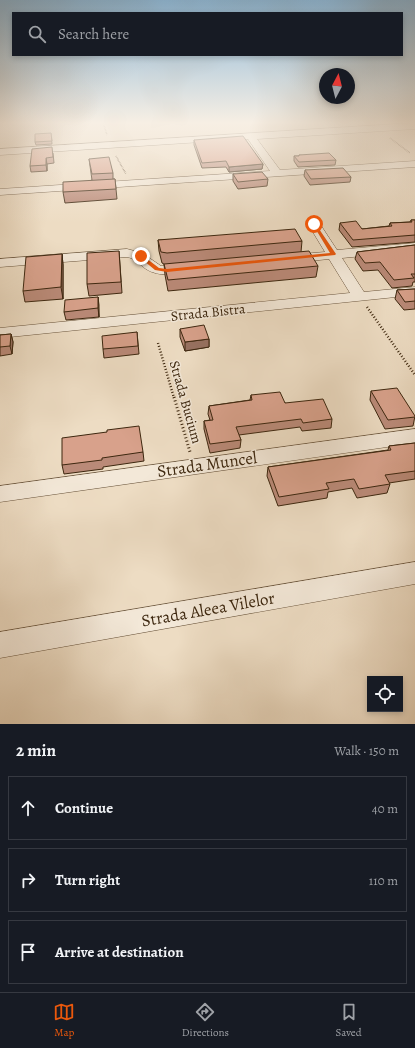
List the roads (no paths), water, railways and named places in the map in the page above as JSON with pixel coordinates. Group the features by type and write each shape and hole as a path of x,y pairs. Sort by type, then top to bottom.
{"street":[{"path":"264,156 277,173"},
{"path":"0,192 415,164"},
{"path":"314,224 360,297"},
{"path":"278,260 415,247"},
{"path":"0,263 135,253 157,269 167,270 199,267"},
{"name":"Strada Bistra","path":"0,334 415,291"},
{"name":"Strada Muncel","path":"0,494 415,436"},
{"name":"Strada Aleea Vilelor","path":"0,645 415,573"}]}
